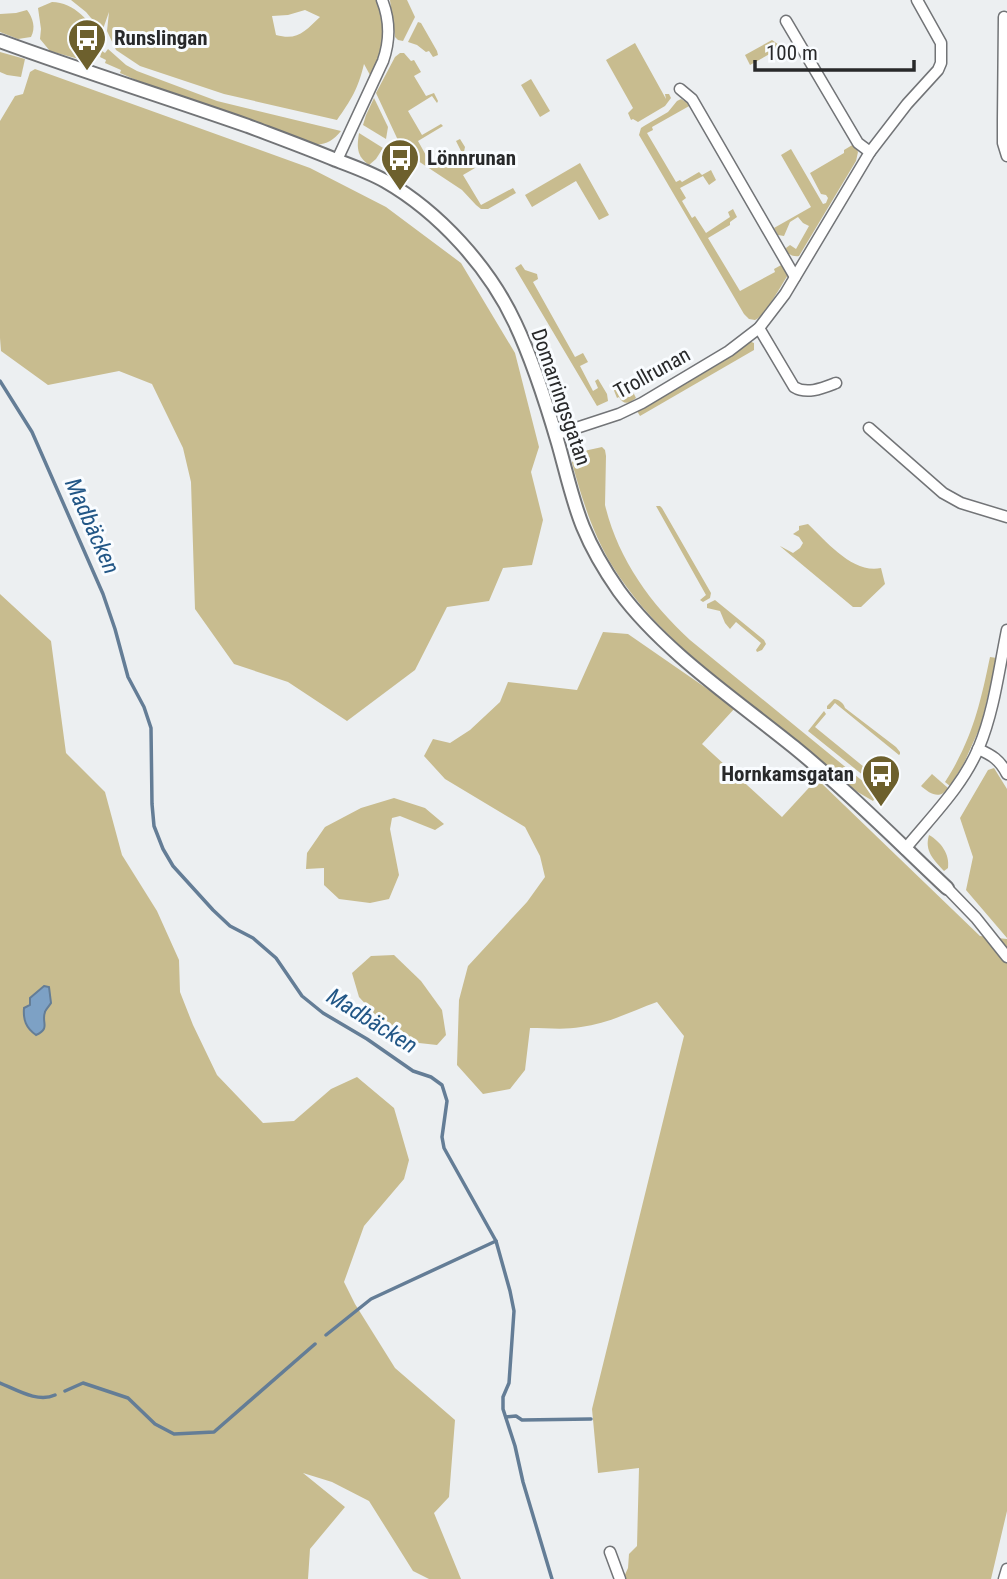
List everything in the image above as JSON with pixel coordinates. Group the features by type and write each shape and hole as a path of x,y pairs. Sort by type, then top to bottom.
{"street":[{"path":"337,160 388,46 386,10 382,0"},
{"name":"Trollrunan","path":"555,435 599,422 642,403 729,351 759,328 778,304 870,152 941,63 941,43 917,0"},
{"path":"1004,17 1003,143 1007,156"},
{"path":"786,20 859,143 870,152"},
{"name":"Domarringsgatan","path":"0,41 337,160 386,182 412,199 457,239 487,277 517,328 527,350 584,530 606,570 634,609 662,639 797,750 947,888"},
{"path":"680,89 692,100 795,277"},
{"path":"759,328 794,387 800,391 819,389 836,383"},
{"path":"869,428 943,493 961,503 1007,517"},
{"path":"905,849 951,794 978,749 989,715 1007,631"},
{"path":"978,749 998,760 1007,774"},
{"path":"947,888 976,918 1007,957"},
{"path":"610,1552 620,1579"},
{"path":"1004,1579 1007,1569"}],"shaded area":[{"path":"71,0 378,0 383,19 383,38 379,57 370,75 364,64 354,94 337,120 224,94 140,66 116,50 107,31 109,12 101,30 86,12","holes":["305,10 320,17 301,34 284,37 276,35 272,16"]},
{"path":"390,0 407,0 415,17 403,41 395,37"},
{"path":"52,2 68,5 92,26 100,40 96,57 87,56 82,60 50,51 40,39 38,8"},
{"path":"27,10 33,23 31,37 18,39 0,32 0,14"},
{"path":"418,22 438,55 433,57 429,51 426,52 408,42"},
{"path":"772,40 782,47 750,65 745,55"},
{"path":"635,43 666,99 665,94 669,94 671,98 665,106 638,122 631,120 628,113 633,108 606,60"},
{"path":"108,49 137,71 217,101 341,131 328,142 312,144 120,73 121,70 105,63 106,60 100,57 102,51 105,53"},
{"path":"0,52 25,59 21,77 0,72"},
{"path":"404,53 411,61 414,60 421,72 414,76 426,96 434,93 438,101 437,103 432,96 408,111 422,135 441,124 443,126 418,141 432,166 461,151 456,141 460,139 465,147 464,161 475,168 463,175 481,205 513,188 516,193 488,209 481,209 462,190 403,151 376,93 395,57"},
{"path":"35,69 310,168 386,207 461,263 515,353 539,447 531,472 543,520 532,565 503,568 489,601 447,607 415,670 347,721 288,682 234,664 195,609 191,482 183,448 152,384 119,371 48,385 1,351 0,121 15,96 23,94 30,72"},
{"path":"531,79 550,111 540,117 521,85"},
{"path":"374,98 388,127 386,139 363,125"},
{"path":"681,99 691,105 652,127 653,130 647,133 676,182 711,170 716,180 709,185 703,176 680,188 686,198 682,201 692,218 695,216 706,233 730,217 728,212 733,209 737,217 730,225 708,238 740,291 775,272 774,269 783,264 788,271 773,300 755,320 744,314 639,135 641,128 668,112"},
{"path":"359,133 383,148 369,165 358,150"},
{"path":"854,144 858,152 856,161 799,256 790,255 786,248 790,245 796,249 809,226 798,217 790,222 784,236 778,235 774,228 811,207 781,155 791,149 823,204 828,198 821,194 810,173"},
{"path":"580,163 609,215 599,220 576,181 532,207 525,195"},
{"path":"521,264 525,270 537,274 538,279 533,282 575,357 583,353 588,362 580,366 593,391 598,388 595,381 598,379 608,401 597,406 515,268"},
{"path":"749,341 754,343 754,350 640,416 637,411 732,355"},
{"path":"627,380 636,398 627,403 617,398 613,388"},
{"path":"602,447 606,456 605,505 611,525 627,562 649,595 690,640 876,792 878,794 873,801 856,791 690,654 641,606 606,555 584,503 572,463 576,455"},
{"path":"656,506 662,508 711,593 710,598 703,602 700,600 706,595"},
{"path":"808,524 841,555 860,566 881,568 885,584 861,607 853,607 780,546 793,553 800,548 803,543 793,534 799,530 799,526"},
{"path":"0,594 51,641 66,753 105,792 122,855 157,911 179,960 180,992 217,1075 263,1123 294,1121 331,1089 357,1077 394,1108 409,1160 404,1179 364,1226 344,1282 395,1368 455,1420 449,1497 434,1513 461,1579 429,1579 413,1571 369,1501 332,1482 303,1473 345,1507 310,1549 308,1579 0,1579","holes":["44,987 49,988 51,1003 45,1011 45,1027 24,1008 30,1005 30,998"]},
{"path":"715,600 764,640 766,644 762,650 757,652 761,643 736,622 730,629 720,611 707,608 707,604"},
{"path":"603,632 628,634 735,708 702,744 782,817 817,779 980,936 1007,939 1007,1511 991,1579 623,1579 628,1568 629,1554 637,1546 639,1468 598,1473 592,1409 684,1036 657,1002 591,1025 530,1028 525,1070 510,1089 483,1094 457,1065 459,1000 468,966 527,902 545,877 540,856 525,827 445,779 424,756 433,739 450,743 470,730 500,702 508,682 577,690"},
{"path":"990,657 997,658 981,725 950,786 945,782 962,752 974,722"},
{"path":"834,699 896,747 900,754 835,703 827,709"},
{"path":"824,711 826,714 815,727 875,776 874,784 808,731"},
{"path":"994,768 1007,789 1007,938 966,890 973,857 960,818 988,770"},
{"path":"932,774 948,788 942,794 931,793 921,786"},
{"path":"394,798 425,808 444,824 435,830 400,816 392,818 390,829 399,875 389,899 370,903 339,899 324,885 324,868 306,869 307,853 325,827 361,808"},
{"path":"929,835 946,853 948,868 944,871 929,851"},
{"path":"394,955 421,981 442,1010 446,1035 437,1045 410,1042 384,1024 359,997 352,973 371,956"}],"water":[{"path":"44,986 49,987 51,1003 45,1011 44,1028 36,1035 26,1023 24,1008 30,1005 30,998"}],"waterway":[{"name":"Madbäcken","path":"0,381 32,432 103,594 128,677 144,707 151,728 154,826 173,866 230,926 253,938 276,958 302,996 323,1013 413,1071 431,1077 442,1085 447,1101 442,1137 444,1148 496,1241 510,1291 514,1311 509,1383 503,1397 503,1409 552,1579"},
{"path":"326,1335 371,1299 496,1241"},
{"path":"65,1391 83,1383 128,1398 155,1424 174,1434 214,1432 315,1344"},
{"path":"0,1383 35,1397 55,1395"},
{"path":"506,1417 516,1416 522,1420 591,1419"}],"place":[{"name":"Runslingan","path":"87,72"},
{"name":"Lönnrunan","path":"400,192"},
{"name":"Hornkamsgatan","path":"881,808"}]}
